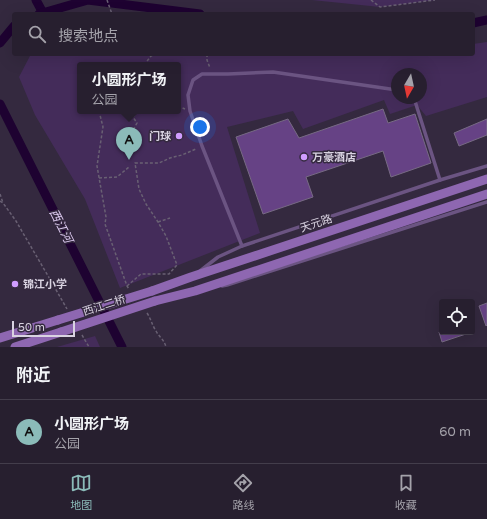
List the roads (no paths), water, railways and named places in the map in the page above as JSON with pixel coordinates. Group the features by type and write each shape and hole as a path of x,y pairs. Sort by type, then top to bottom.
{"main road":[{"name":"天元路","path":"152,291 487,180"},
{"path":"195,291 487,194"},
{"name":"西江二桥","path":"0,338 152,291"},
{"name":"西江二桥","path":"16,347 155,301 195,291"}],"lane":[{"path":"242,246 202,146 190,111 188,95 193,80 202,74 273,72 391,89"},
{"path":"416,104 440,180"},
{"path":"191,277 218,257 242,246 440,180 487,166"},
{"path":"195,291 227,286 487,202"}],"waterway":[{"path":"36,0 42,12"},
{"name":"西江河","path":"46,12 88,0 184,12"},
{"name":"西江河","path":"475,23 487,20"},
{"name":"西江河","path":"0,43 12,28"},
{"name":"西江河","path":"0,104 122,347"}],"place":[{"name":"门球","path":"179,136"},
{"name":"万豪酒店","path":"304,157"},
{"name":"小圆形广场","path":"129,160"},
{"name":"锦江小学","path":"15,284"}]}
